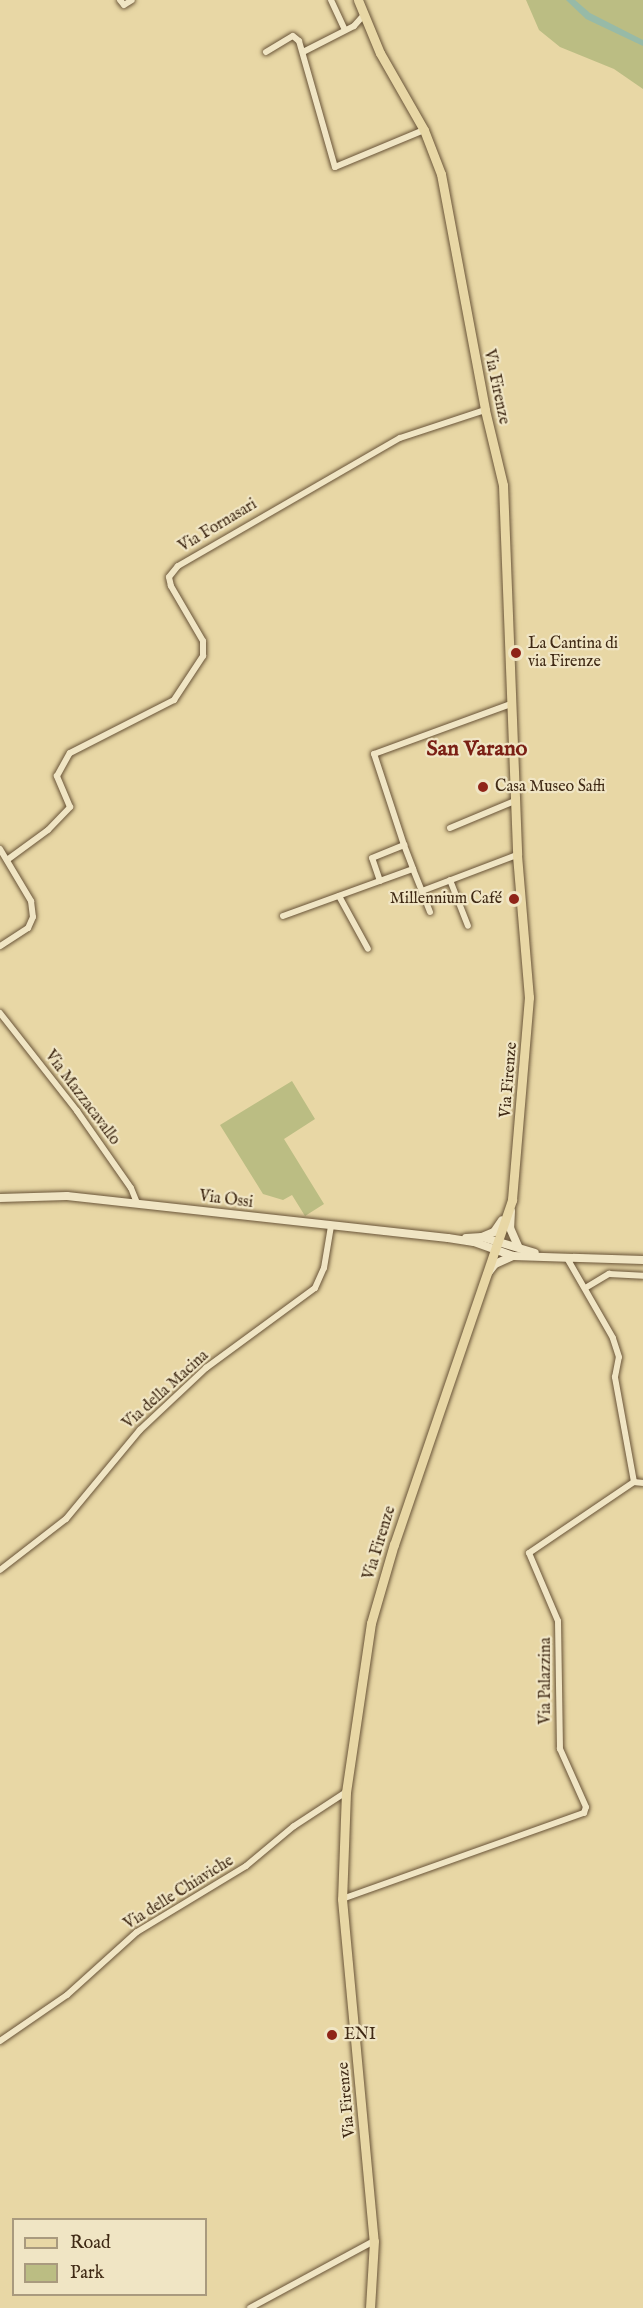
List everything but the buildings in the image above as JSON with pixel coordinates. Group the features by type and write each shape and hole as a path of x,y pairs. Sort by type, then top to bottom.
{"main road":[{"name":"Via Firenze","path":"358,0 369,27 424,130 441,174 484,410 506,506 517,855 530,997 512,1200 371,1623 346,1792 342,1899 374,2241 370,2308"}],"street":[{"path":"122,3 132,0"},
{"path":"331,0 345,30"},
{"path":"303,52 354,26 364,15"},
{"path":"354,26 369,27"},
{"path":"266,52 293,36 303,52 335,167 424,130"},
{"name":"Via Fornasari","path":"7,860 48,830 70,807 57,776 70,753 174,700 181,693 205,647 171,586 169,577 188,556 400,438 484,410"},
{"path":"430,912 404,845 374,754 511,704"},
{"path":"450,828 515,801"},
{"path":"380,881 372,858 404,845"},
{"path":"0,849 31,901 33,917 28,928 0,946"},
{"path":"422,891 517,855"},
{"path":"283,916 413,869"},
{"path":"450,880 468,926"},
{"path":"339,896 368,949"},
{"name":"Via Mazzacavallo","path":"0,1013 77,1111 131,1188 137,1203"},
{"name":"Via Ossi","path":"0,1198 35,1194 137,1203 482,1241 497,1246"},
{"path":"485,1276 482,1241 500,1225 512,1200"},
{"path":"512,1200 510,1228 518,1246"},
{"name":"Via della Macina","path":"0,1570 66,1519 140,1430 206,1368 315,1288 324,1268 331,1226"},
{"path":"497,1246 518,1246 539,1255"},
{"path":"497,1246 513,1256"},
{"path":"485,1276 495,1264 513,1256 643,1260"},
{"path":"565,1257 587,1287 613,1338 619,1357 615,1377 633,1482 643,1483"},
{"path":"587,1287 609,1274 643,1276"},
{"name":"Via Palazzina","path":"342,1899 584,1813 586,1807 560,1749 558,1621 529,1553 633,1482"},
{"name":"Via delle Chiaviche","path":"0,2041 67,1995 137,1932 246,1866 294,1826 346,1792"},
{"path":"250,2308 374,2241"}],"green space":[{"path":"526,0 643,0 643,89 614,69 560,47 539,30"},
{"path":"292,1081 315,1119 284,1139 324,1204 305,1216 292,1195 283,1200 263,1194 220,1125"}],"shaded area":[{"path":"566,0 575,0 590,13 643,40 643,46 586,19"}],"place":[{"name":"La Cantina di via Firenze","path":"516,653"},
{"name":"Casa Museo Saffi","path":"483,787"},
{"name":"Millennium Café","path":"514,899"},
{"name":"ENI","path":"332,2035"}],"district":[{"name":"San Varano","path":"477,750"}]}
